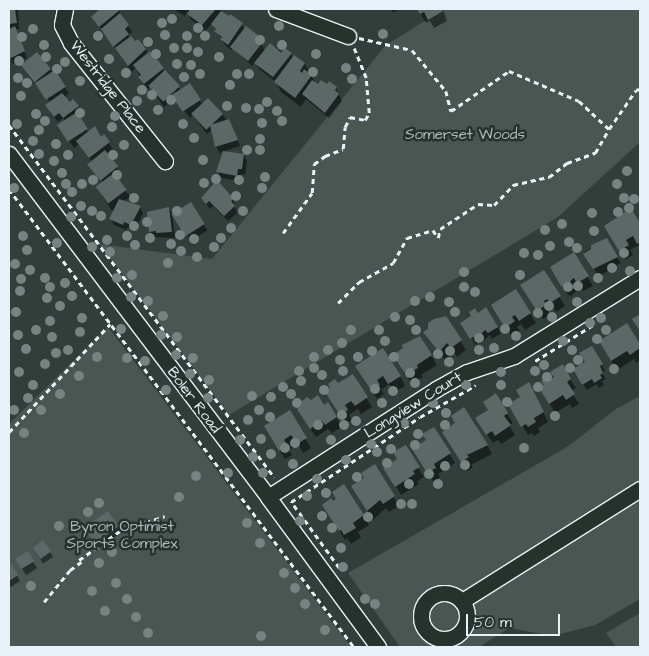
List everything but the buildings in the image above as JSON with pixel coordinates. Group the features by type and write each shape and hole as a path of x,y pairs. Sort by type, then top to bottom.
{"street":[{"name":"Westridge Place","path":"65,9 62,25 71,43 165,161"},
{"path":"276,9 348,36"},
{"name":"Boler Road","path":"9,154 268,497 378,647"},
{"name":"Longview Court","path":"268,497 436,389 466,372 514,356 640,278"},
{"path":"462,601 640,488"}],"path":[{"path":"348,36 412,50 446,90 451,111 509,71 579,101 609,129"},
{"path":"283,233 312,193 314,164 325,156 343,149 344,127 350,117 365,120 369,113 366,78 348,36"},
{"path":"338,304 359,282 394,263 407,238 434,230 438,238 440,229 478,204 494,205 513,185 549,177 568,163 595,153 636,90 640,89"},
{"path":"9,125 277,480"},
{"path":"9,189 354,647"},
{"path":"533,362 559,348 603,318"},
{"path":"9,432 110,324"},
{"path":"339,568 291,502 420,418 480,383"},
{"path":"44,602 70,570 120,531 165,516"}],"green space":[{"name":"Somerset Woods","path":"443,9 640,9 640,142 558,217 229,415 99,244 212,259 385,46"},
{"name":"Byron Optimist Sports Complex","path":"108,327 351,647 9,647 9,424"},
{"path":"640,396 640,599 595,625 553,636 509,628 479,647 400,647 348,573 567,447 616,409"},
{"path":"640,613 640,647 616,647 606,633"}]}
